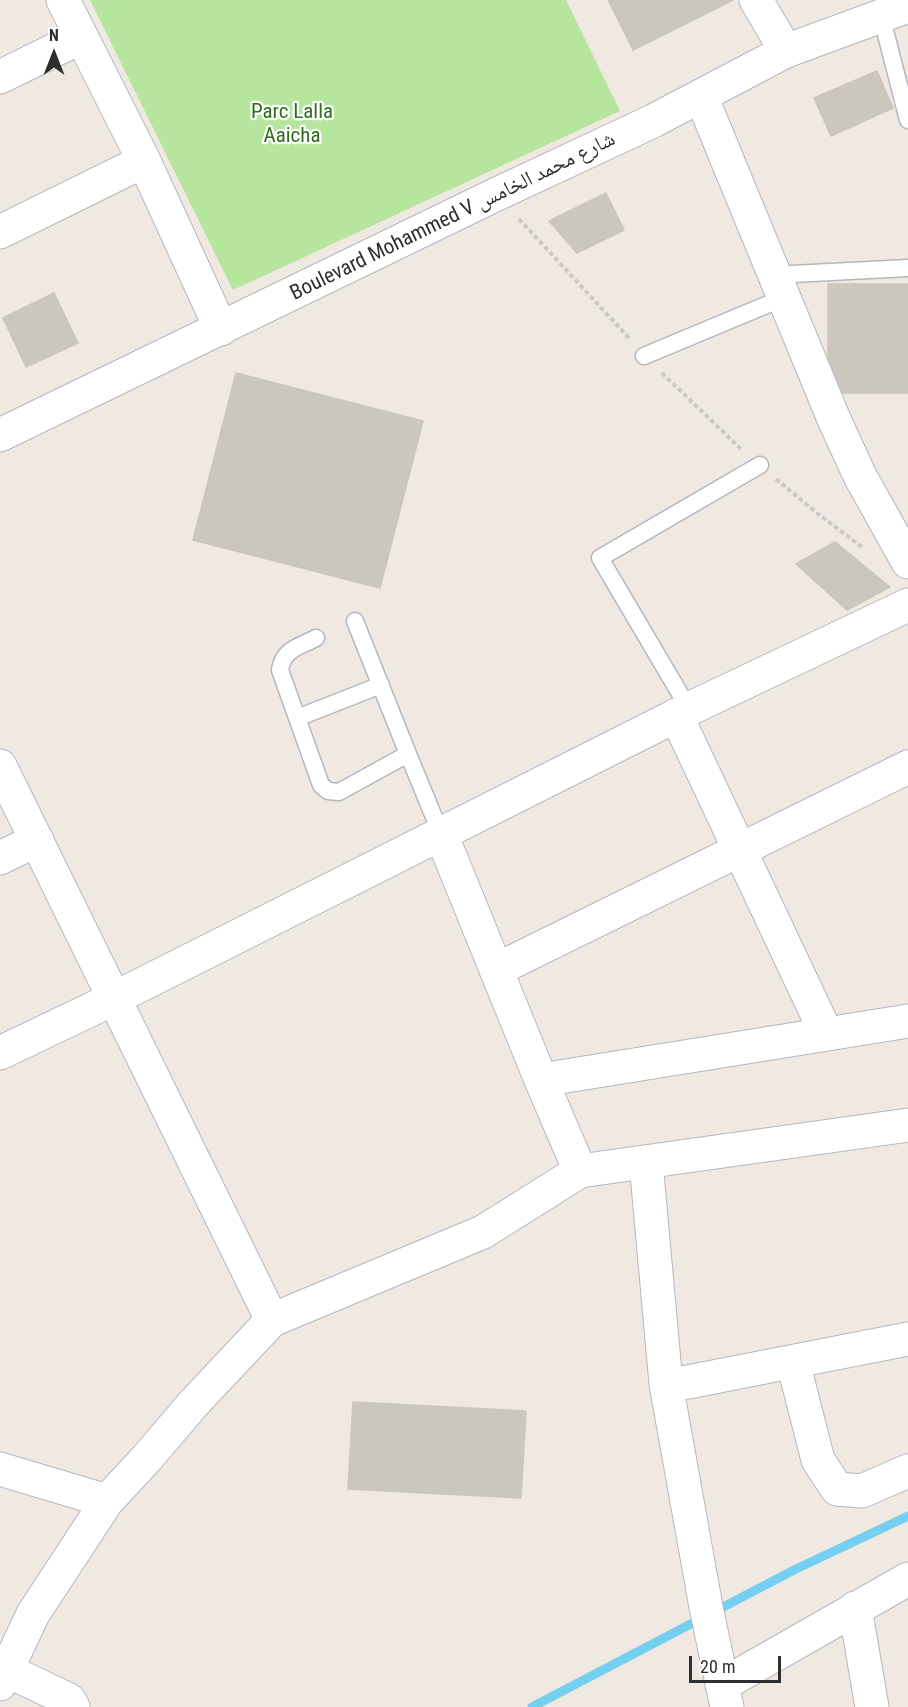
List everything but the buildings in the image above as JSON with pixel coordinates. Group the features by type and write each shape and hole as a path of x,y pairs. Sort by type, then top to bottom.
{"street":[{"path":"63,0 144,161 221,328"},
{"path":"756,0 786,51"},
{"name":"Boulevard Mohammed V شارع محمد الخامس","path":"0,435 497,194 653,121 786,51 894,11"},
{"path":"0,77 81,37"},
{"path":"701,96 833,417 860,476 908,562"},
{"path":"0,232 144,161"},
{"path":"0,1053 115,998 682,712 908,605"},
{"path":"682,712 739,850 826,1033"},
{"path":"0,766 272,1320"},
{"path":"496,970 908,767"},
{"path":"441,834 580,1171"},
{"path":"0,858 37,840"},
{"path":"541,1080 826,1033 908,1022"},
{"path":"73,1707 69,1700 3,1677 33,1614 107,1501 272,1320 483,1232 580,1171 908,1125"},
{"path":"646,1162 666,1384 724,1696 855,1608 908,1579"},
{"path":"666,1384 688,1382 908,1339"},
{"path":"793,1362 818,1460 837,1489 862,1491 908,1471"},
{"path":"0,1469 107,1501"},
{"path":"855,1608 872,1707"}],"lane":[{"path":"894,11 908,120"},
{"path":"644,356 778,287 908,268"},
{"path":"682,712 600,558 760,465"},
{"path":"355,621 441,834"},
{"path":"316,638 285,653 280,670 321,785 328,791 339,792 408,754"},
{"path":"297,718 381,685"}],"path":[{"path":"497,194 644,356 724,435 818,514 863,548"}],"green space":[{"name":"Parc Lalla Aaicha","path":"90,0 566,0 620,111 233,290"}],"waterway":[{"path":"532,1707 794,1570 908,1516"}]}
